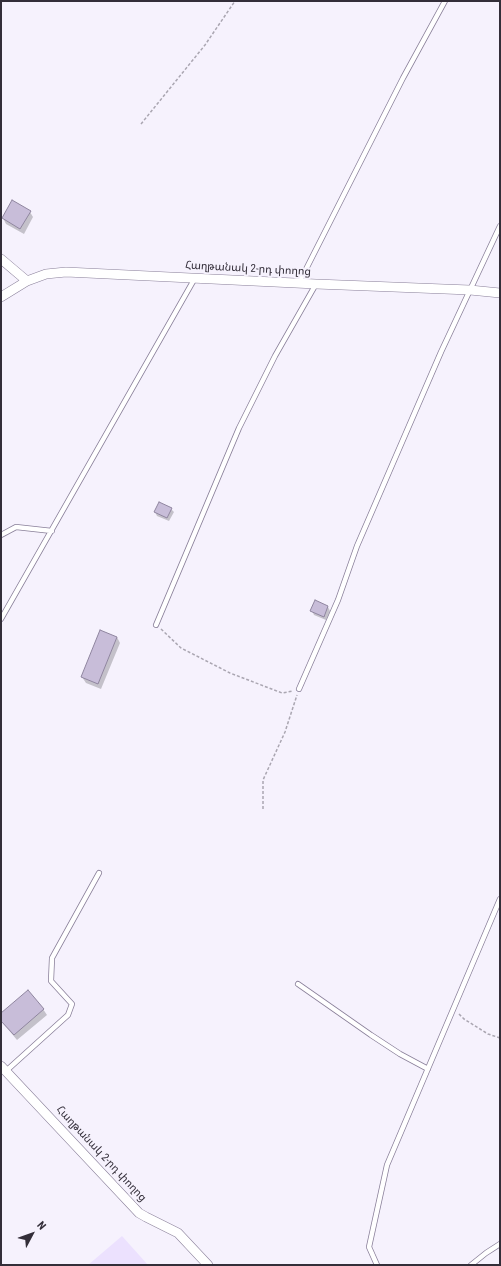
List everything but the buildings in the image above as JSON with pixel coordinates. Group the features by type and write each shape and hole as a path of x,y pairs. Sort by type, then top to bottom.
{"street":[{"path":"1,259 27,281"},
{"name":"Հաղթանակ 2-րդ փողոց","path":"1,297 27,281 46,274 66,272 470,290 500,293"},
{"name":"Հաղթանակ 2-րդ փողոց","path":"3,1069 139,1213 178,1233 208,1265"}],"lane":[{"path":"299,283 403,78 445,1"},
{"path":"299,689 338,600 357,546 441,352 500,226"},
{"path":"1,619 195,278"},
{"path":"156,625 239,428 275,356 316,284"},
{"path":"1,535 16,527 52,531"},
{"path":"3,1069 68,1015 72,1004 51,981 52,958 99,873"},
{"path":"377,1265 369,1247 387,1165 500,899"},
{"path":"298,984 400,1054 428,1069"},
{"path":"471,1265 500,1244"}],"path":[{"path":"141,124 205,45 235,1"},
{"path":"156,625 181,648 230,673 282,694 299,689"},
{"path":"263,809 263,780 285,732 299,689"},
{"path":"453,1007 464,1019 488,1034 500,1038"}],"shaded area":[{"path":"122,1236 148,1265 88,1265"}]}
